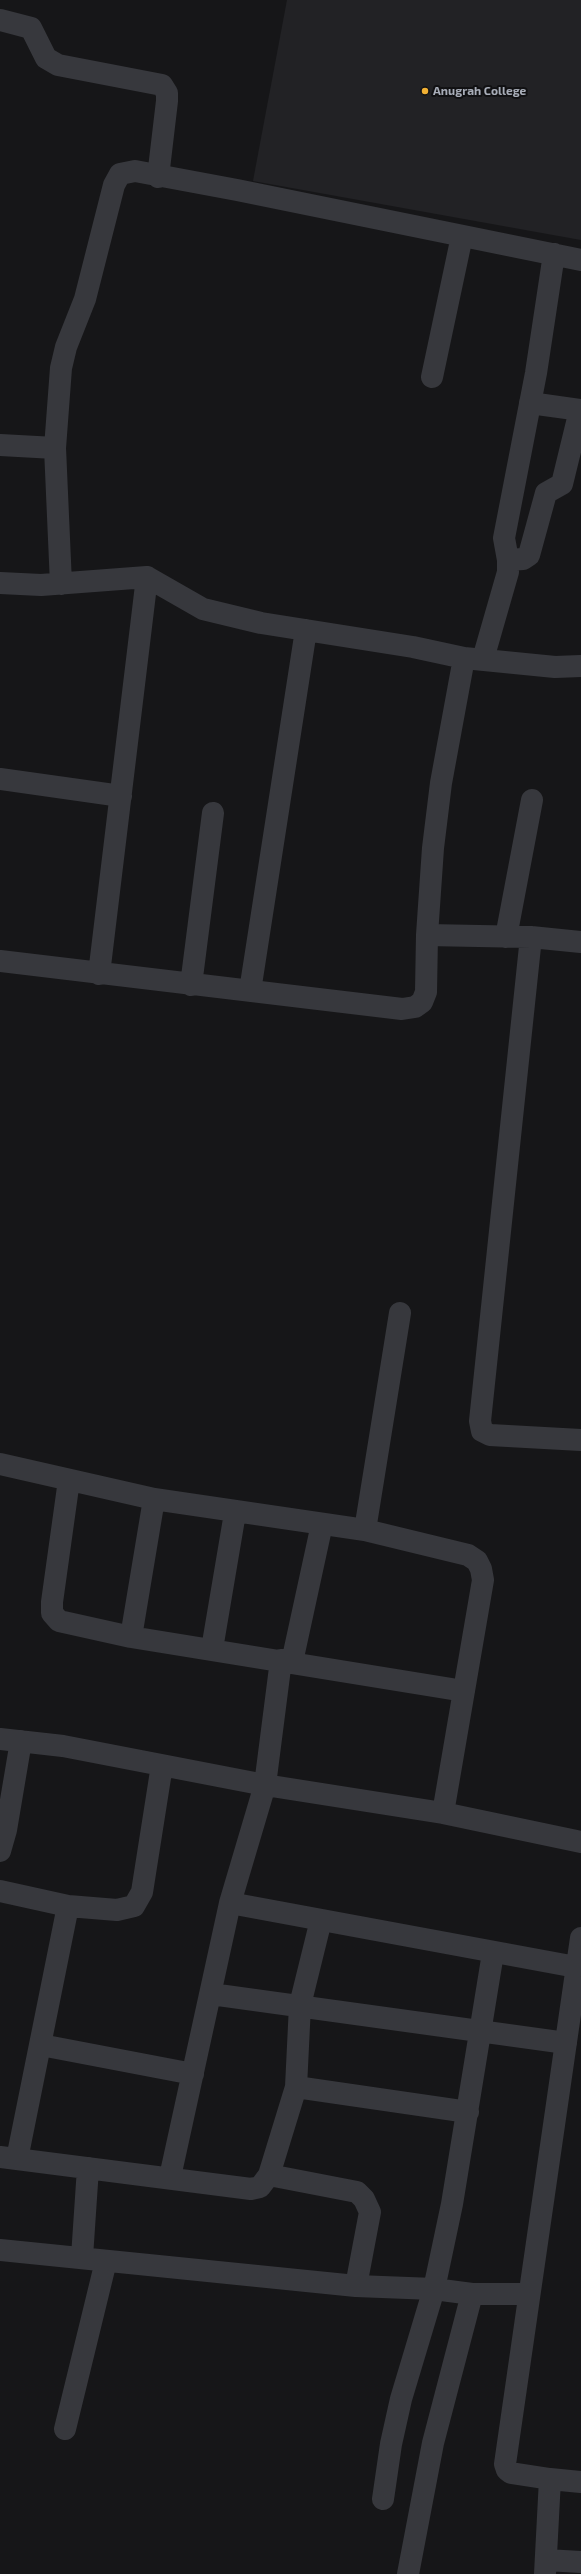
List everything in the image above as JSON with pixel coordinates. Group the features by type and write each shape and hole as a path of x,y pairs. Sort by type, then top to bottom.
{"street":[{"path":"0,20 31,28 46,58 58,65 162,85 167,93 167,101 158,177"},
{"path":"61,584 55,448 60,368 66,346 84,299 116,180 120,174 129,171 237,190 581,260"},
{"path":"432,377 462,236"},
{"path":"0,961 402,1009 414,1008 422,1002 426,992 427,935 433,848 441,783 473,659 505,585 508,560 504,538 530,403 554,254"},
{"path":"508,560 523,559 529,555 546,493 560,487 573,473 581,410 530,403"},
{"path":"0,445 55,448"},
{"path":"100,974 147,577"},
{"path":"0,584 61,584 147,577 203,609 261,623 473,659 555,668 581,666"},
{"path":"250,991 306,630"},
{"path":"0,779 121,796"},
{"path":"506,936 532,800"},
{"path":"191,984 213,813"},
{"path":"427,935 531,937 581,942"},
{"path":"531,937 480,1421 482,1431 490,1436 581,1440"},
{"path":"365,1530 400,1313"},
{"path":"0,1464 154,1499 235,1513 365,1530 468,1554 477,1561 482,1569 483,1580 443,1813"},
{"path":"69,1480 52,1602 52,1613 59,1621 131,1636 464,1691"},
{"path":"131,1636 154,1499"},
{"path":"212,1649 235,1513"},
{"path":"170,2177 230,1904 265,1785 287,1661 322,1524"},
{"path":"0,1851 6,1830 11,1740 63,1746 265,1785 443,1813 581,1842"},
{"path":"0,1890 68,1906 117,1910 134,1906 139,1900 142,1892 162,1765"},
{"path":"230,1904 576,1967"},
{"path":"68,1906 41,2045 9,2158 170,2177 251,2189 260,2187 269,2175 296,2088 300,2005 321,1920"},
{"path":"581,1938 528,2294 505,2464 506,2470 511,2473 581,2482"},
{"path":"384,2499 391,2444 401,2400 434,2289 452,2204 482,2031 493,1953"},
{"path":"211,1994 300,2005 566,2043"},
{"path":"41,2045 193,2074"},
{"path":"296,2088 468,2112"},
{"path":"82,2258 88,2168"},
{"path":"269,2175 357,2192 364,2199 370,2212 356,2286"},
{"path":"0,2250 356,2286 434,2289 472,2294 528,2294"},
{"path":"65,2429 106,2261"},
{"path":"408,2574 434,2436 472,2294"},
{"path":"550,2479 546,2567 581,2562"}],"shaded area":[{"name":"Anugrah College","path":"287,0 581,0 581,240 253,181"}],"place":[{"name":"Anugrah College","path":"425,91"}]}
